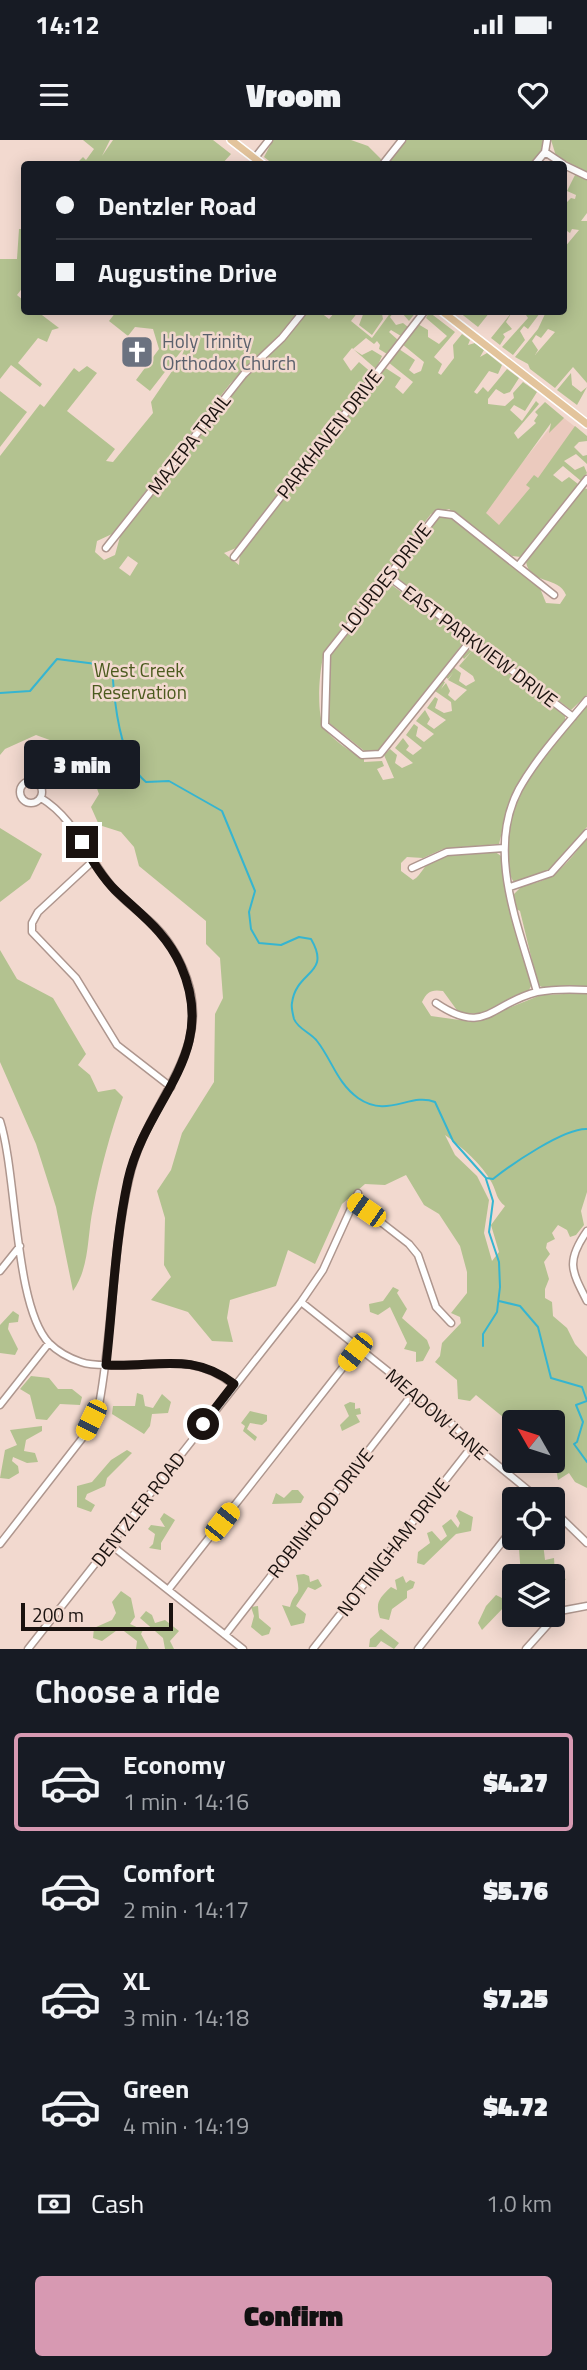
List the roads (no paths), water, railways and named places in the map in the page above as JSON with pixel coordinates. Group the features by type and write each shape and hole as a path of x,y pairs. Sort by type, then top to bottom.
{"main road":[{"path":"231,140 257,161"},
{"path":"447,315 587,424"}],"street":[{"path":"254,159 269,140"},
{"path":"385,161 402,140"},
{"path":"538,161 545,152 547,140"},
{"path":"545,152 557,161"},
{"path":"567,167 587,176"},
{"name":"MAZEPA TRAIL","path":"106,548 244,374 282,338 301,315"},
{"name":"PARKHAVEN DRIVE","path":"234,557 422,315"},
{"path":"518,566 587,479"},
{"name":"LOURDES DRIVE","path":"471,640 387,748 375,756 358,752 325,725 325,663 329,651 433,517 442,511 453,514 554,595"},
{"name":"EAST PARKVIEW DRIVE","path":"388,576 573,717"},
{"path":"537,992 510,887 504,848 506,828 517,792 587,700"},
{"path":"0,1544 84,1436 99,1405 128,1179 148,1122 181,1069 189,1045 192,1020 190,988 170,944 154,923 114,889 61,812 41,798"},
{"path":"510,887 548,876 587,833"},
{"path":"412,868 447,852 504,848"},
{"path":"93,861 38,912 32,923 32,932 76,978 117,1045 171,1087"},
{"path":"436,1003 457,1016 479,1019 537,992 587,990"},
{"path":"0,1121 2,1149 33,1314 49,1343 67,1357 86,1364 194,1363 220,1373 234,1384"},
{"name":"DENTZLER ROAD","path":"27,1649 301,1302 323,1270 358,1193"},
{"path":"355,1202 418,1255 436,1307 451,1322"},
{"path":"587,1231 573,1250 573,1259 587,1301"},
{"path":"0,1271 20,1246"},
{"name":"MEADOW LANE","path":"301,1302 443,1415 473,1445 524,1487"},
{"path":"0,1405 49,1343"},
{"path":"168,1590 359,1347"},
{"name":"ROBINHOOD DRIVE","path":"225,1635 414,1392"},
{"name":"NOTTINGHAM DRIVE","path":"313,1649 473,1445"},
{"path":"565,1522 587,1543"},
{"path":"418,1649 502,1542"},
{"path":"111,1545 243,1649"},
{"path":"526,1649 560,1611 587,1606"}],"waterway":[{"path":"0,693 30,691 57,659 112,666 114,695 124,745 137,772 146,782 169,781 222,811 255,891 249,912 251,929 259,943 281,945 299,937 311,939 317,960 295,992 292,1005 294,1019 298,1026 317,1041 340,1078 358,1098 379,1106 417,1100 435,1102 453,1141 486,1178 493,1179 552,1140 587,1129"},
{"path":"483,1346 483,1334 497,1312 500,1287 499,1262 489,1232 493,1201 486,1179"},
{"path":"499,1301 520,1306 538,1327 551,1378 582,1387 587,1401 576,1405 583,1422 574,1444 587,1462"}],"place":[{"name":"Holy Trinity Orthodox Church","path":"137,352"}],"park label":[{"name":"West Creek Reservation","path":"139,681"}]}
